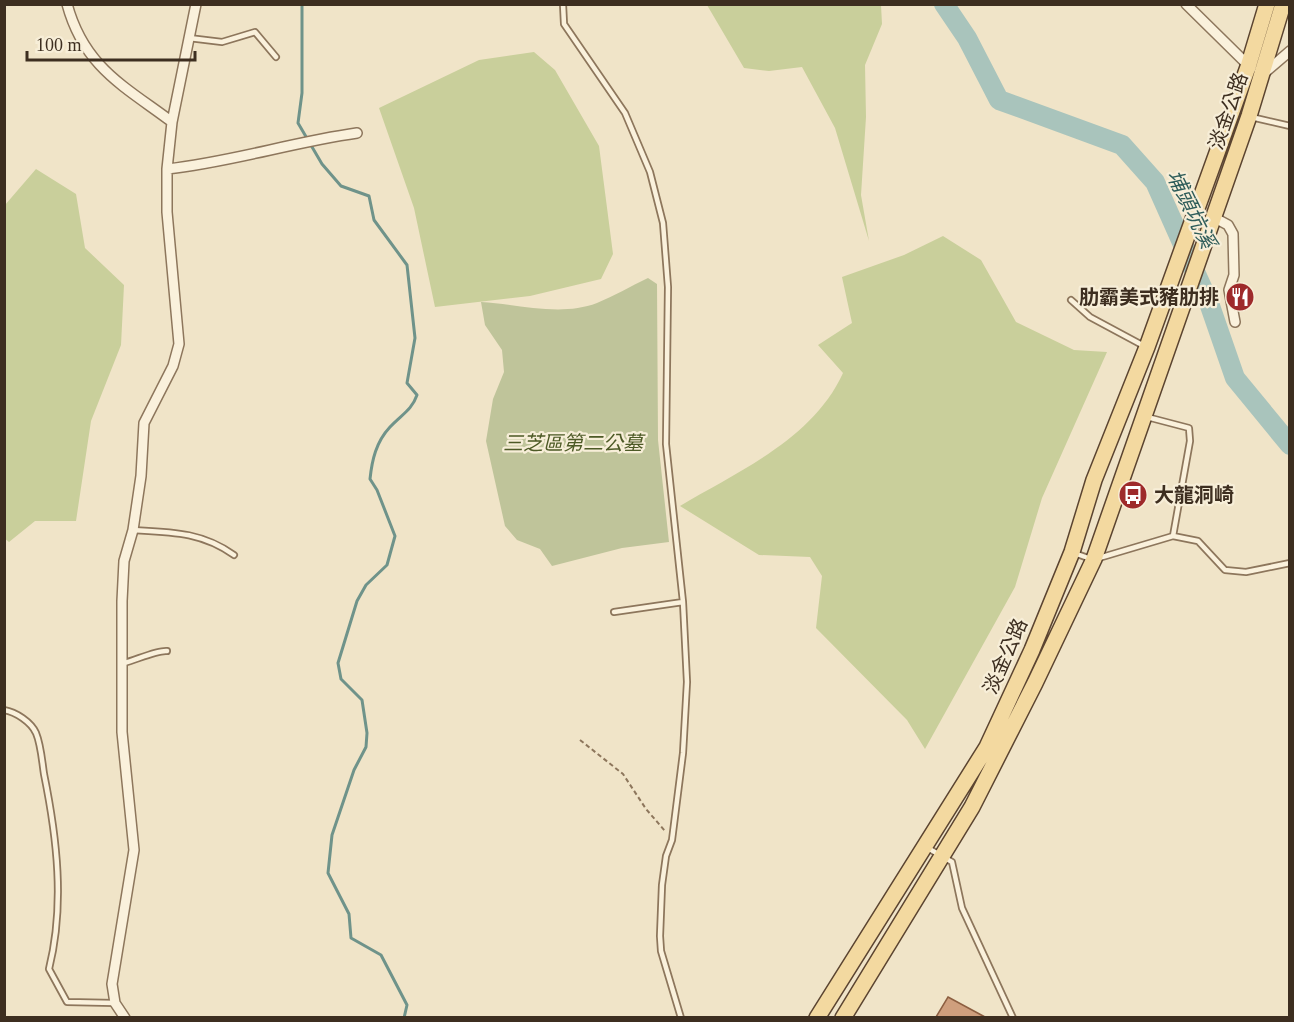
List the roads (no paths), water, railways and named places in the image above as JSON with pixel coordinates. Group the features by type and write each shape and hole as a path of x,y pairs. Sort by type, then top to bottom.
{"main road":[{"name":"淡金公路","path":"817,1017 987,747 1032,650 1072,552 1094,480 1147,347 1248,67 1267,4"},
{"name":"淡金公路","path":"843,1017 977,796 1094,560 1210,223 1249,117 1283,4"}],"street":[{"path":"67,4 74,28 100,67 172,122"},
{"path":"125,1017 115,1003 112,984 134,850 122,732 124,561 133,530 141,476 144,423 174,366 179,344 167,212 167,169 172,122 196,4"},
{"path":"1186,4 1248,67 1263,74 1290,51"},
{"path":"167,169 214,164 302,142 357,132"},
{"path":"1210,223 1228,225 1233,234 1234,275 1229,290 1234,322"}],"lane":[{"path":"563,4 561,9 564,24 625,113 650,172 663,223 668,288 666,444 683,602 687,682 683,753 672,840 666,856 663,875 660,936 661,951 681,1017"},
{"path":"189,38 222,42 255,32 276,57"},
{"path":"1249,117 1290,126"},
{"path":"1071,300 1090,317 1147,347"},
{"path":"1143,416 1189,428 1190,441 1173,536"},
{"path":"133,530 184,533 216,542 234,555"},
{"path":"1072,552 1094,560 1173,536 1198,541 1225,570 1246,572 1290,563"},
{"path":"614,612 683,602"},
{"path":"124,663 146,658 161,650 167,651"},
{"path":"4,710 15,712 36,732 50,802 59,867 53,953 49,969 67,1002 115,1003"},
{"path":"926,847 942,854 952,862 962,908 1013,1017"}],"waterway":[{"path":"302,4 302,93 298,123 322,164 341,186 369,196 374,220 407,265 415,338 407,383 417,395 409,409 381,439 370,479 377,490 395,536 387,565 366,585 357,601 338,663 341,679 362,700 367,733 366,747 354,770 332,835 328,873 349,914 351,938 381,955 407,1005 404,1018"},
{"name":"埔頭坑溪","path":"944,4 967,38 999,100 1122,145 1155,182 1209,303 1235,378 1290,445"}],"place":[{"name":"肋霸美式豬肋排","path":"1240,297"},
{"name":"大龍洞崎","path":"1133,495"}],"park label":[{"name":"三芝區第二公墓","path":"573,443"}]}
